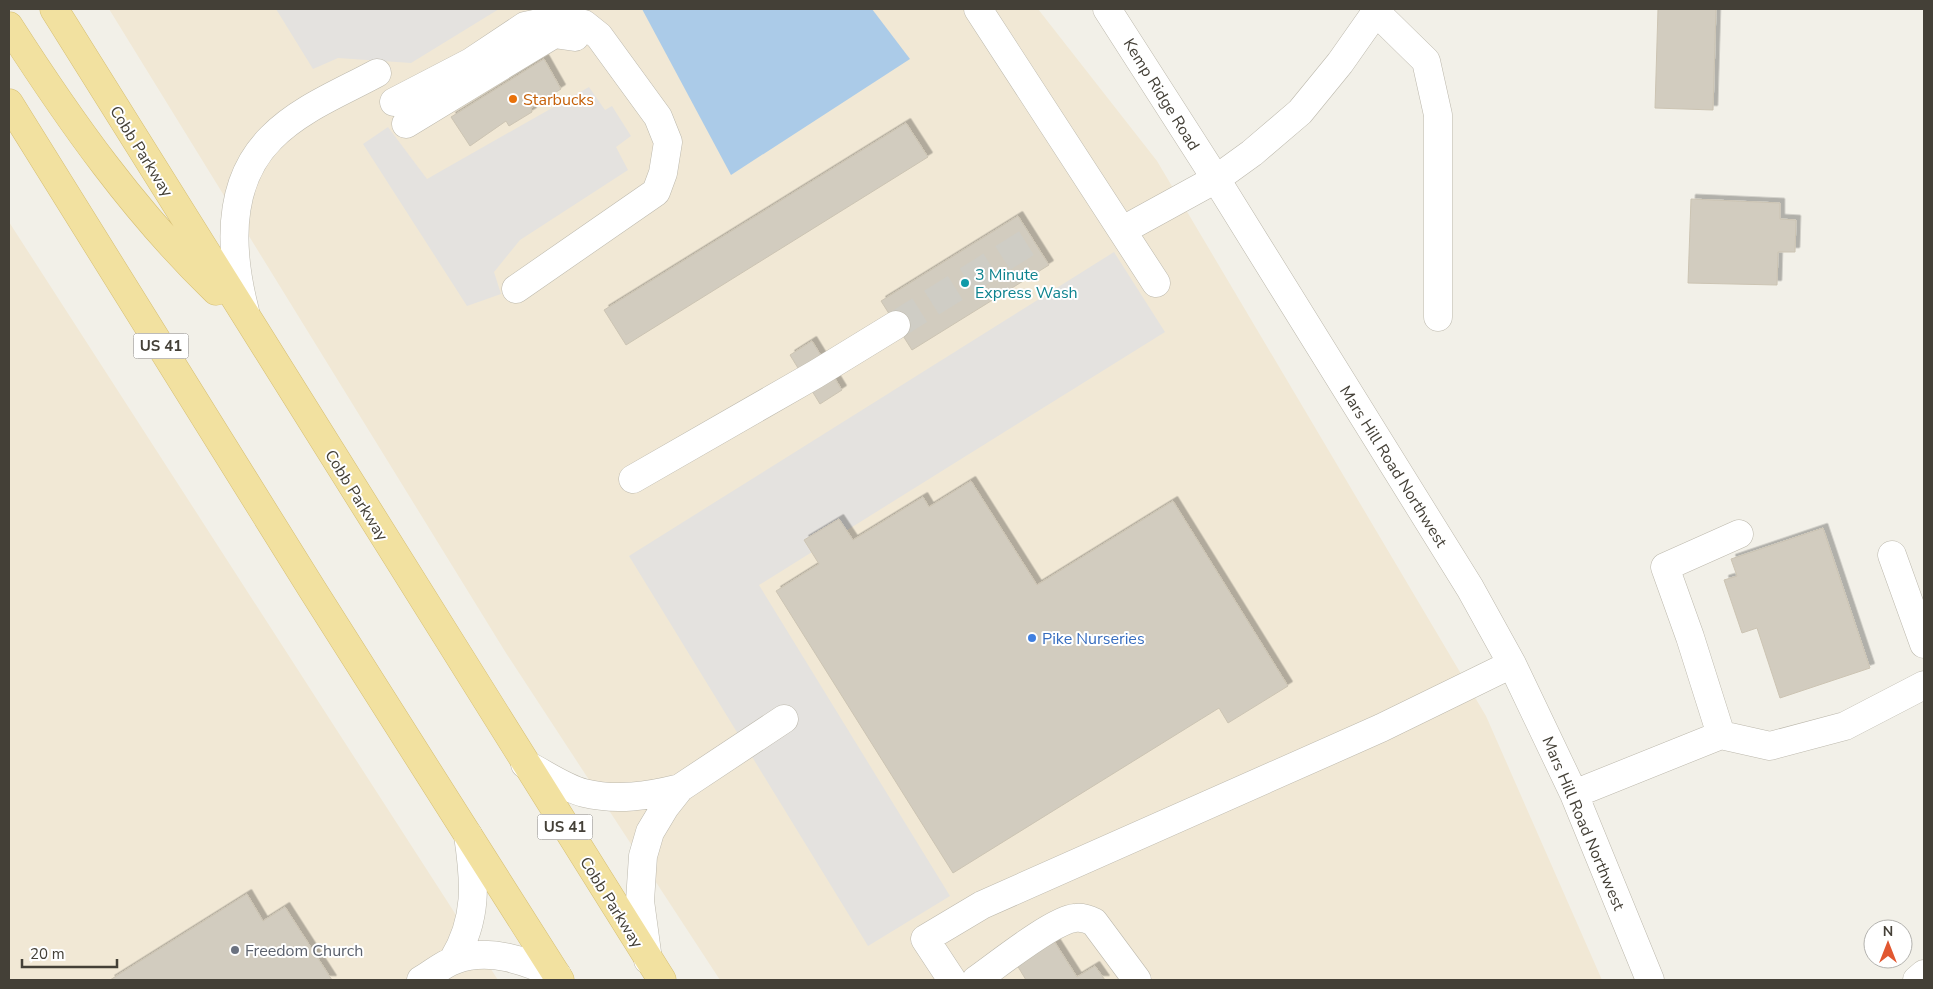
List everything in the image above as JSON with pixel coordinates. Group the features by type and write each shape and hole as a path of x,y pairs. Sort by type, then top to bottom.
{"main road":[{"name":"Cobb Parkway","path":"54,9 655,970"},
{"path":"9,26 59,104 146,216 198,274 248,322"},
{"name":"US 41","path":"9,103 312,589 558,978"}],"street":[{"path":"978,9 1156,283"},
{"name":"Kemp Ridge Road","path":"1107,9 1216,179"},
{"path":"1123,230 1216,179 1252,153 1300,112 1340,63 1377,11 1426,61 1438,115 1438,317"},
{"path":"578,16 599,36 658,117 668,142 663,173 656,192 511,281 640,185 648,176 654,153 653,138 648,125 584,39 554,34 400,113 471,62 528,17 558,19 578,16"},
{"path":"248,322 234,256 234,229 242,184 250,167 271,138 290,123 312,108 377,73"},
{"name":"Mars Hill Road Northwest","path":"1216,179 1470,588 1512,664 1574,794 1650,980"},
{"path":"633,479 896,326"},
{"path":"1721,735 1690,637 1664,567 1739,534"},
{"path":"1892,555 1924,644"},
{"path":"952,980 925,939 982,905 1372,732 1512,664"},
{"path":"1574,794 1721,735 1770,746 1845,726 1924,685"},
{"path":"655,970 640,901 643,856 650,832 665,807 680,788 784,719"},
{"path":"525,764 583,792 614,798 648,796 680,788"},
{"path":"453,960 467,932 471,918 473,882 468,835"},
{"path":"976,980 1057,923 1075,918 1088,919 1094,922 1137,980"},
{"path":"421,980 453,960 482,954 523,961 558,978"},
{"path":"1917,980 1924,974"}],"shaded area":[{"path":"109,9 1038,9 1157,161 1486,716 1602,980 720,980 506,653"},
{"path":"276,9 499,9 411,63 338,58 313,69"},
{"path":"589,87 605,110 612,106 631,136 616,147 628,170 520,240 494,272 501,294 467,306 363,144 388,127 427,179"},
{"path":"9,222 498,980 9,980"},
{"path":"1114,252 1165,332 759,585 950,896 868,946 629,556"}],"water":[{"path":"642,9 872,9 910,59 731,175"}],"building":[{"path":"1658,9 1716,9 1713,110 1655,108"},
{"name":"Starbucks","path":"544,59 561,89 531,108 532,112 509,126 506,121 470,146 451,117"},
{"path":"906,123 928,157 626,345 604,310"},
{"path":"1691,199 1780,203 1780,219 1796,220 1795,252 1778,252 1777,285 1688,283"},
{"name":"3 Minute Express Wash","path":"1018,216 1049,265 912,350 881,301"},
{"path":"812,341 842,390 820,404 790,355"},
{"name":"Pike Nurseries","path":"971,481 1037,585 1173,501 1288,686 1228,723 1219,708 953,873 776,591 819,564 804,540 839,519 853,540 923,497 929,507"},
{"path":"1823,528 1870,668 1780,698 1757,628 1742,633 1724,580 1737,576 1731,559"},
{"name":"Freedom Church","path":"247,894 263,921 285,907 332,980 110,980"},
{"path":"1054,941 1077,977 1095,966 1105,980 1026,980 1017,965"}],"tunnel":[{"path":"896,325 1033,239"}],"place":[{"name":"Starbucks","path":"513,99"},
{"name":"3 Minute Express Wash","path":"965,283"},
{"name":"Pike Nurseries","path":"1032,638"},
{"name":"Freedom Church","path":"235,950"}]}
